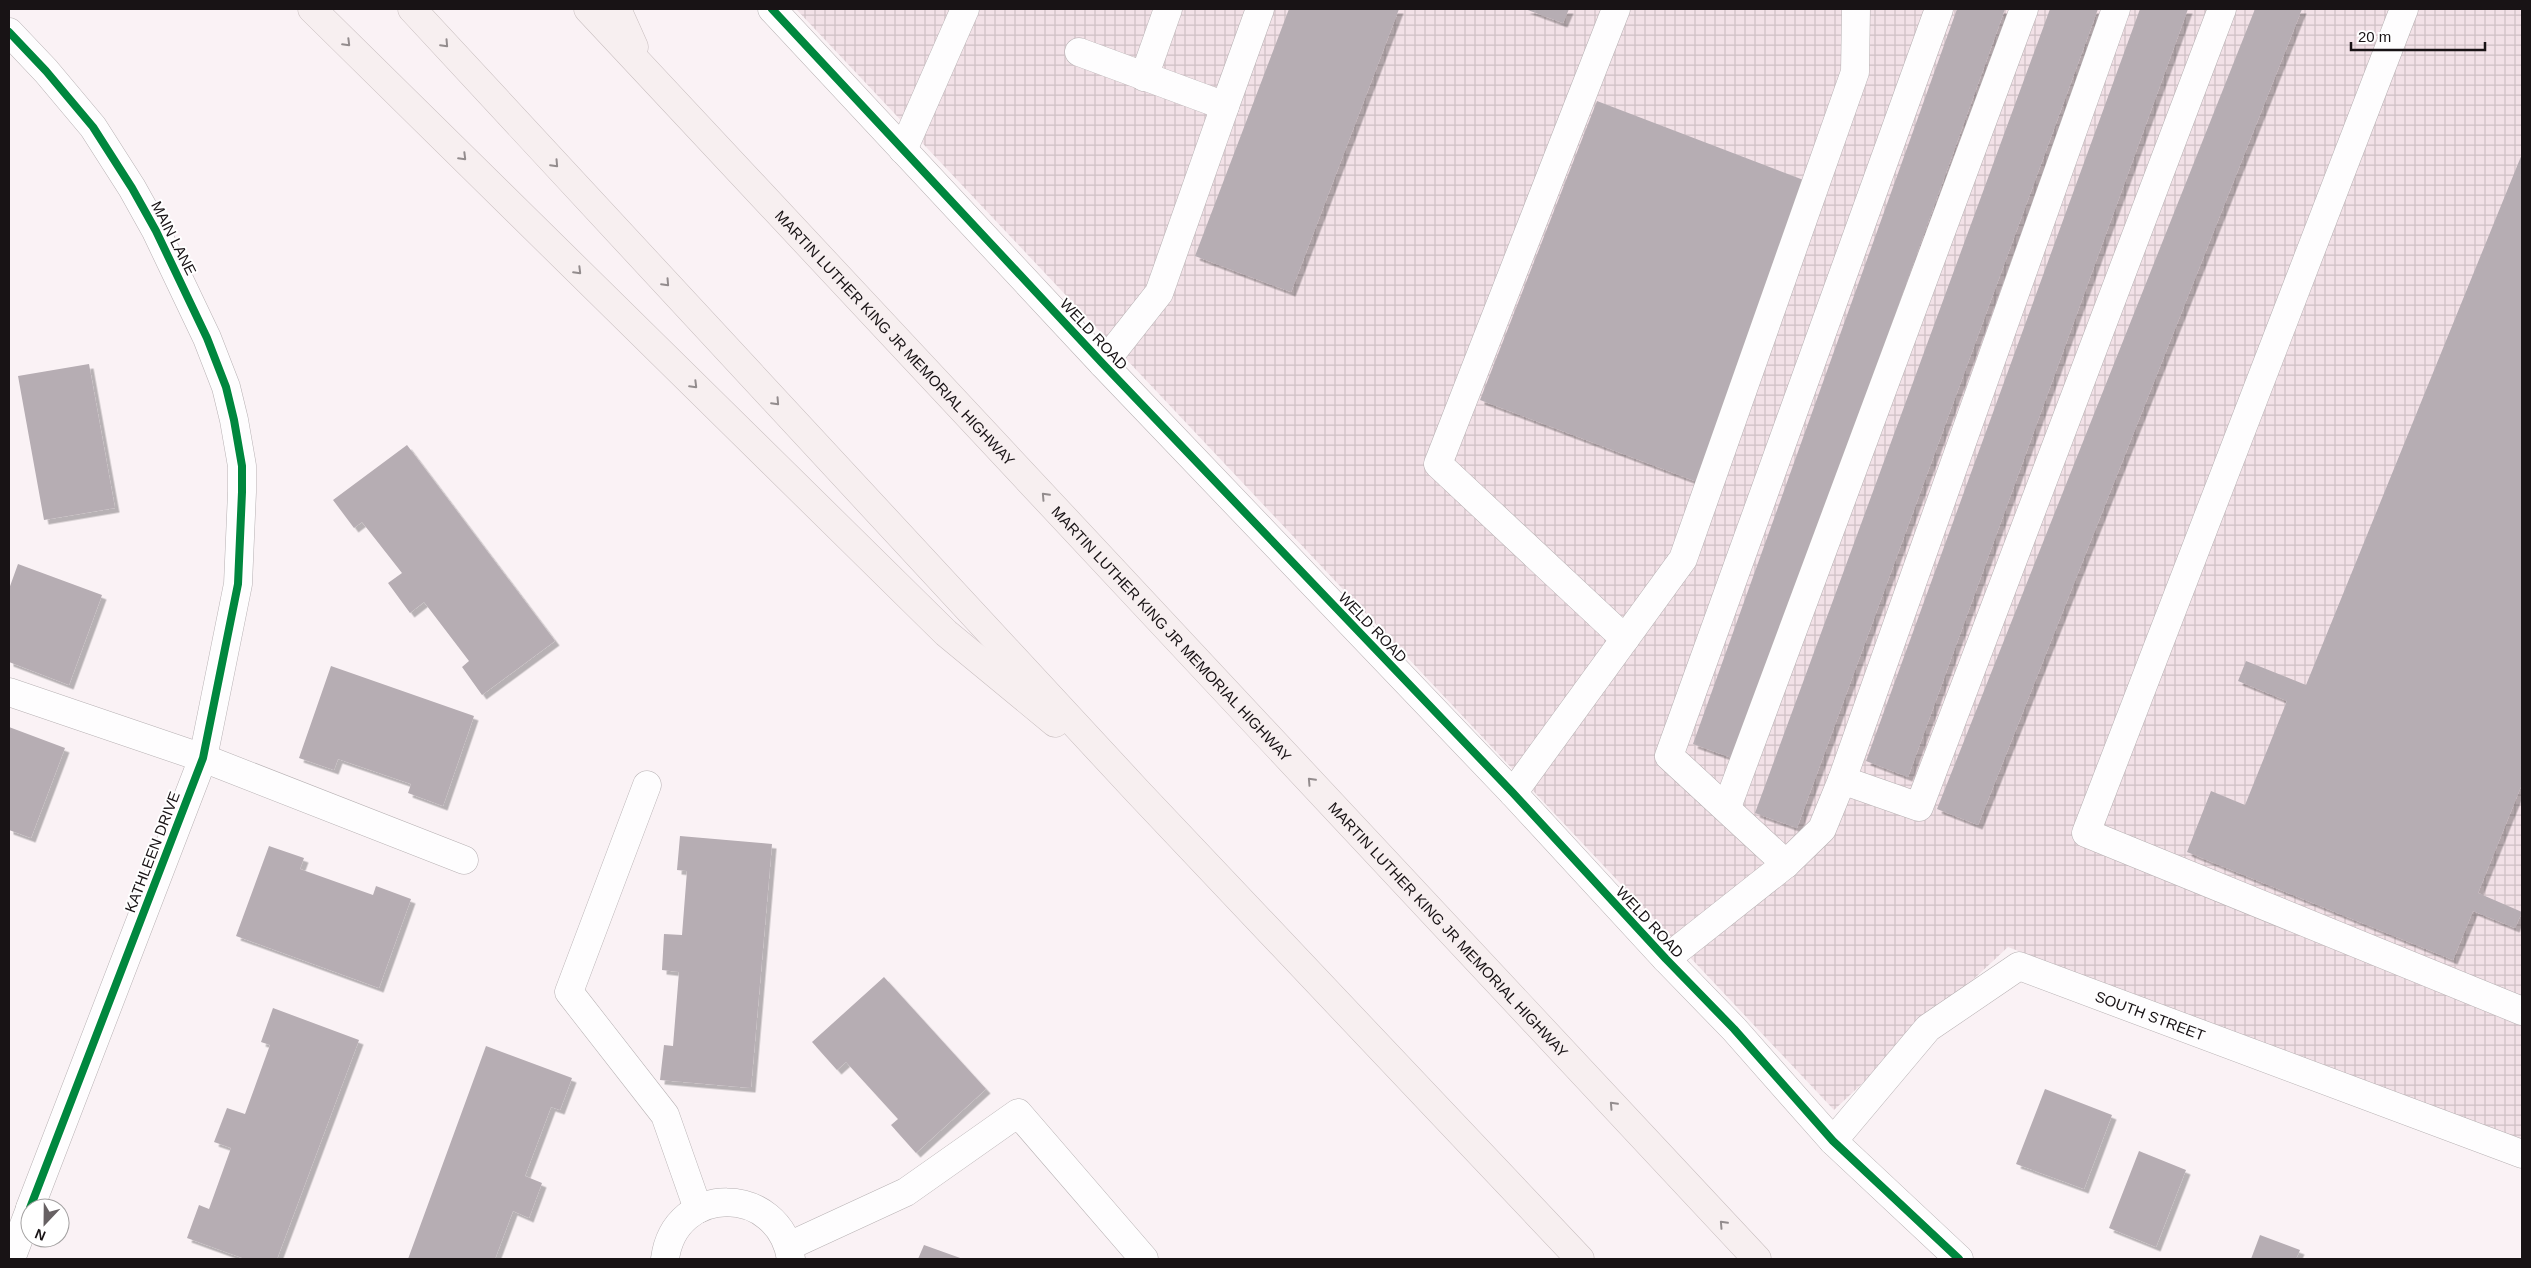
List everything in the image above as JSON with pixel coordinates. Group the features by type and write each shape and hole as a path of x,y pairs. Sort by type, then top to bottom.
{"highway":[{"path":"312,9 946,633 1138,792"},
{"path":"412,9 1138,792 1580,1259"},
{"name":"MARTIN LUTHER KING JR MEMORIAL HIGHWAY","path":"588,9 1757,1259"},
{"path":"617,9 643,66"}],"street":[{"name":"WELD ROAD","path":"772,9 1103,364 1734,1029 1833,1141 1959,1259"},
{"path":"903,150 965,9"},
{"path":"1144,77 1168,9"},
{"path":"1103,364 1159,293 1260,9"},
{"path":"1616,9 1438,464 1625,639"},
{"path":"1513,794 1683,559 1855,72 1856,9"},
{"path":"1786,864 1727,807 1669,756 1939,9"},
{"path":"1727,807 2024,9"},
{"path":"1666,959 1786,864 1822,829 1842,780 2116,9"},
{"path":"1842,780 1919,807 2222,9"},
{"path":"2404,9 2086,833 2522,1011"},
{"name":"MAIN LANE","path":"9,32 46,71 93,127 132,188 156,231 207,338 226,387 240,457 242,492"},
{"path":"1079,52 1225,106"},
{"name":"KATHLEEN DRIVE","path":"34,1198 203,758 238,584 242,492"},
{"path":"9,692 203,758 464,860"},
{"path":"647,785 569,992 666,1115 698,1209"},
{"name":"SOUTH STREET","path":"1833,1141 1928,1028 2019,966 2522,1154"},
{"path":"665,1259 673,1233 684,1219 698,1209 715,1203 734,1202 752,1206 768,1216 780,1229 790,1253 906,1192 1018,1113 1144,1259"},
{"name":"KATHLEEN DRIVE","path":"11,1259 20,1235"}],"shaded area":[{"path":"796,9 2522,9 2522,1143 2008,947 1834,1110"}],"building":[{"path":"1289,9 1399,9 1291,292 1195,256"},
{"path":"1525,9 1569,9 1563,23"},
{"path":"1957,9 2005,9 1735,759 1693,744"},
{"path":"2050,9 2098,9 1797,828 1755,813"},
{"path":"2140,9 2188,9 1908,777 1866,761"},
{"path":"2255,9 2302,9 1978,825 1937,809"},
{"path":"1597,101 1814,184 1700,483 1480,400"},
{"path":"2522,154 2522,784 2478,893 2522,912 2515,928 2473,911 2453,960 2187,852 2211,791 2245,805 2287,701 2238,681 2246,661 2306,685"},
{"path":"89,364 115,508 44,520 18,376"},
{"path":"407,445 555,641 482,695 462,667 469,661 424,602 410,613 388,583 402,573 362,522 354,528 333,500"},
{"path":"18,564 102,595 69,685 9,662 9,589"},
{"path":"331,666 474,716 443,806 408,793 411,784 338,759 334,770 299,758"},
{"path":"9,727 65,748 31,838 9,830"},
{"path":"680,836 772,844 751,1088 660,1080 664,1045 673,1046 679,972 662,970 664,934 682,935 687,871 677,870"},
{"path":"269,846 304,858 300,869 373,895 376,886 411,899 379,988 236,936"},
{"path":"884,977 986,1089 916,1153 891,1125 898,1119 846,1062 837,1070 812,1042"},
{"path":"273,1008 359,1040 277,1259 245,1259 187,1238 199,1205 209,1209 231,1148 214,1142 227,1108 245,1114 270,1045 261,1042"},
{"path":"486,1046 572,1078 560,1110 551,1107 525,1176 542,1183 529,1218 513,1211 495,1259 408,1259"},
{"path":"2045,1089 2112,1115 2084,1189 2016,1164"},
{"path":"2139,1151 2186,1170 2156,1247 2109,1228"},
{"path":"2260,1235 2300,1250 2296,1259 2251,1259"},
{"path":"924,1245 963,1259 918,1259"}],"cycle path":[{"path":"772,9 1103,364 1513,793 1666,959 1734,1029 1833,1141 1959,1259"},
{"path":"9,32 46,71 93,127 132,188 156,231 207,338 226,387 242,466 238,584 203,758 34,1198"}]}
